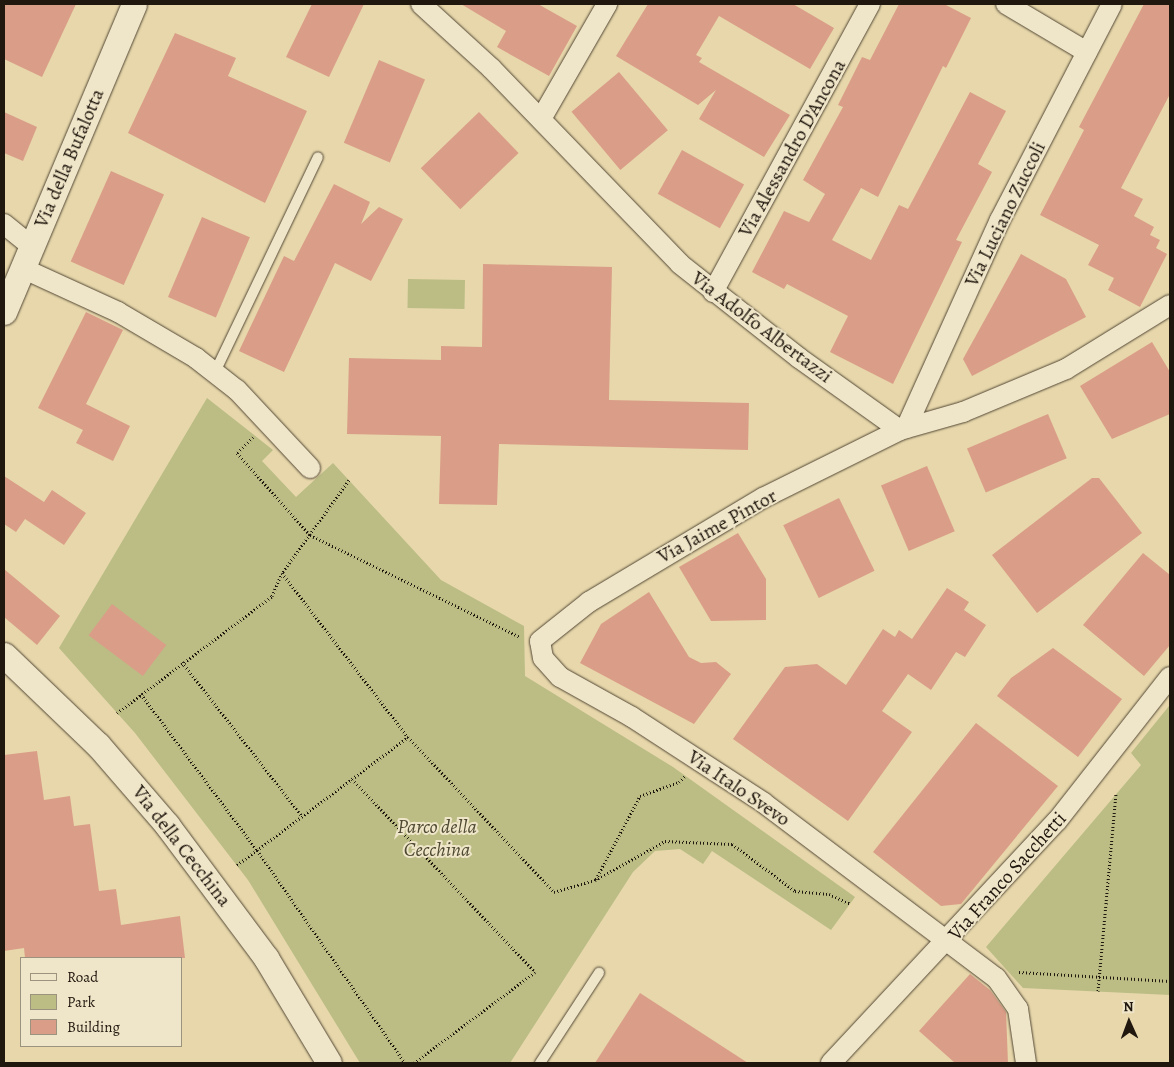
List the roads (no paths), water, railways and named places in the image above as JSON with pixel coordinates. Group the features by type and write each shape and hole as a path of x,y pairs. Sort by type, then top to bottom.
{"street":[{"name":"Via della Bufalotta","path":"4,312 134,4"},
{"name":"Via Adolfo Albertazzi","path":"421,4 540,118 642,227 713,292 903,429"},
{"path":"540,118 606,4"},
{"name":"Via Alessandro D'Ancona","path":"713,292 870,4"},
{"path":"1006,4 1088,52"},
{"name":"Via Luciano Zuccoli","path":"903,429 1000,220 1112,4"},
{"path":"4,224 27,257 130,318 215,372 255,408 310,468"},
{"path":"903,429 963,412 1066,369 1170,305"},
{"name":"Via Jaime Pintor","path":"541,639 660,557 763,498 903,429"},
{"name":"Via Italo Svevo","path":"541,639 543,658 560,677 698,760 764,803 950,940 996,978 1012,998 1022,1023 1026,1063"},
{"name":"Via della Cecchina","path":"4,655 98,745 161,818 266,958 329,1063"},
{"name":"Via Franco Sacchetti","path":"831,1063 950,940 1057,821 1170,677"}],"lane":[{"path":"215,372 318,157"},
{"path":"540,1063 599,973"}],"park label":[{"name":"Parco della Cecchina","path":"437,838"}]}
